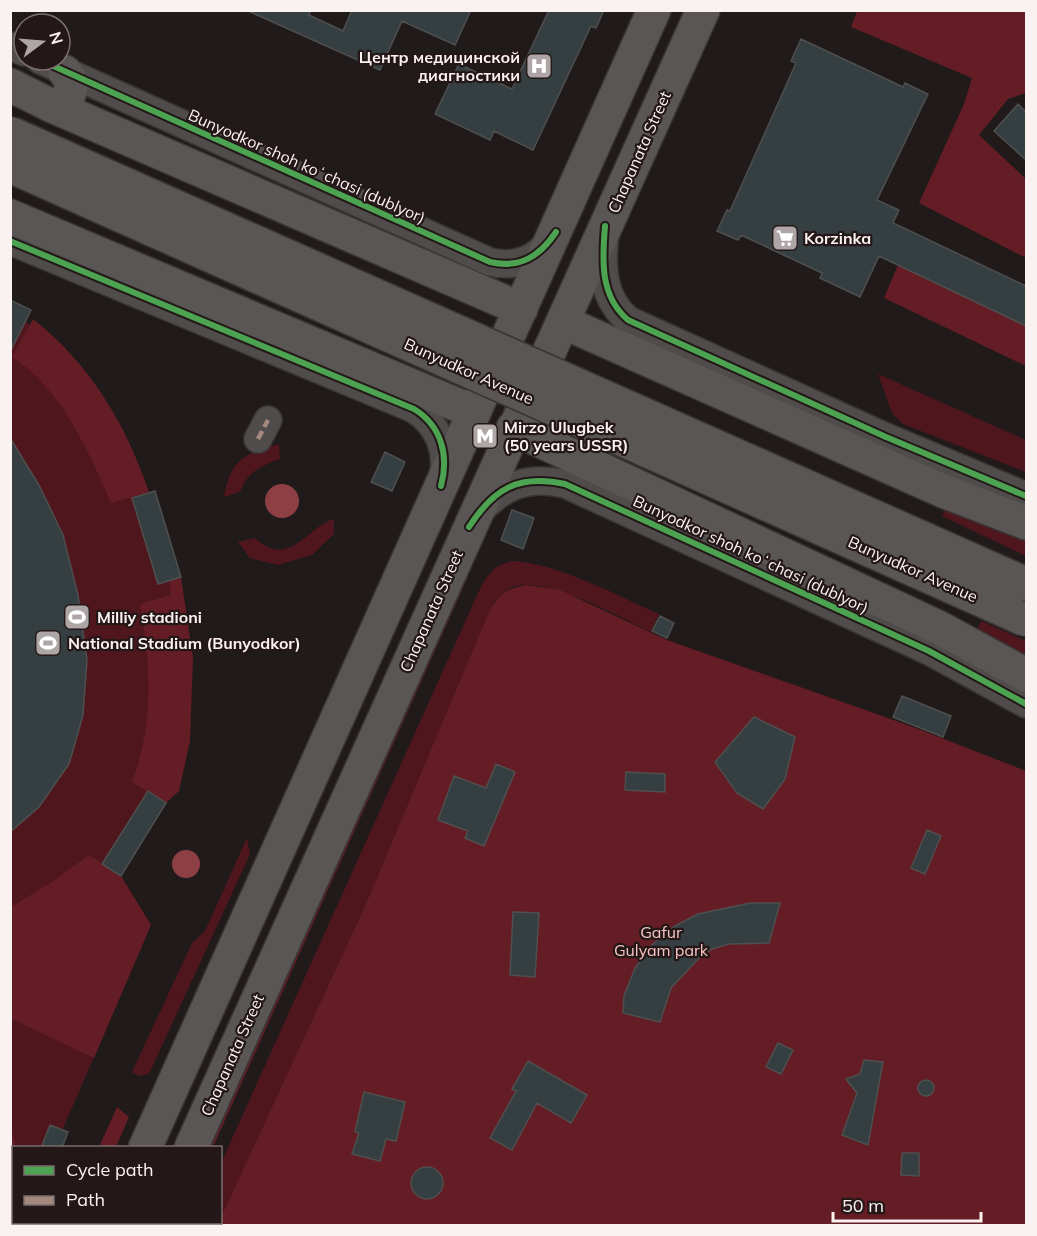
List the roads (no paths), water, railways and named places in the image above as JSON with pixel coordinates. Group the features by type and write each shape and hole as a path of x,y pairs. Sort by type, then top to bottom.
{"main road":[{"path":"146,1146 654,10"},
{"name":"Chapanata Street","path":"192,1146 703,10"},
{"path":"50,105 61,103 70,94 71,82 59,72"},
{"path":"10,85 50,105 521,309"},
{"name":"Bunyudkor Avenue","path":"10,133 1026,584"},
{"name":"Bunyudkor Avenue","path":"10,166 1026,620"},
{"path":"10,216 474,412"},
{"path":"563,322 943,491 1026,523"},
{"path":"513,428 940,628 1025,693"}],"street":[{"name":"Bunyodkor shoh koʻchasi (dublyor)","path":"65,72 490,262 505,266 524,261 544,248 556,232"},
{"path":"605,226 603,258 607,290 616,308 628,320 886,437 1026,496"},
{"path":"10,241 414,409 429,420 440,438 445,460 441,486"},
{"name":"Bunyodkor shoh koʻchasi (dublyor)","path":"469,527 489,501 512,485 535,479 565,484 1025,693"}],"place":[{"name":"Центр медицинской диагностики","path":"539,66"},
{"name":"Korzinka","path":"785,238"},
{"name":"Mirzo Ulugbek (50 years USSR)","path":"485,436"},
{"name":"Milliy stadioni","path":"77,617"},
{"name":"National Stadium (Bunyodkor)","path":"48,643"}],"park label":[{"name":"Gafur Gulyam park","path":"661,941"}]}
